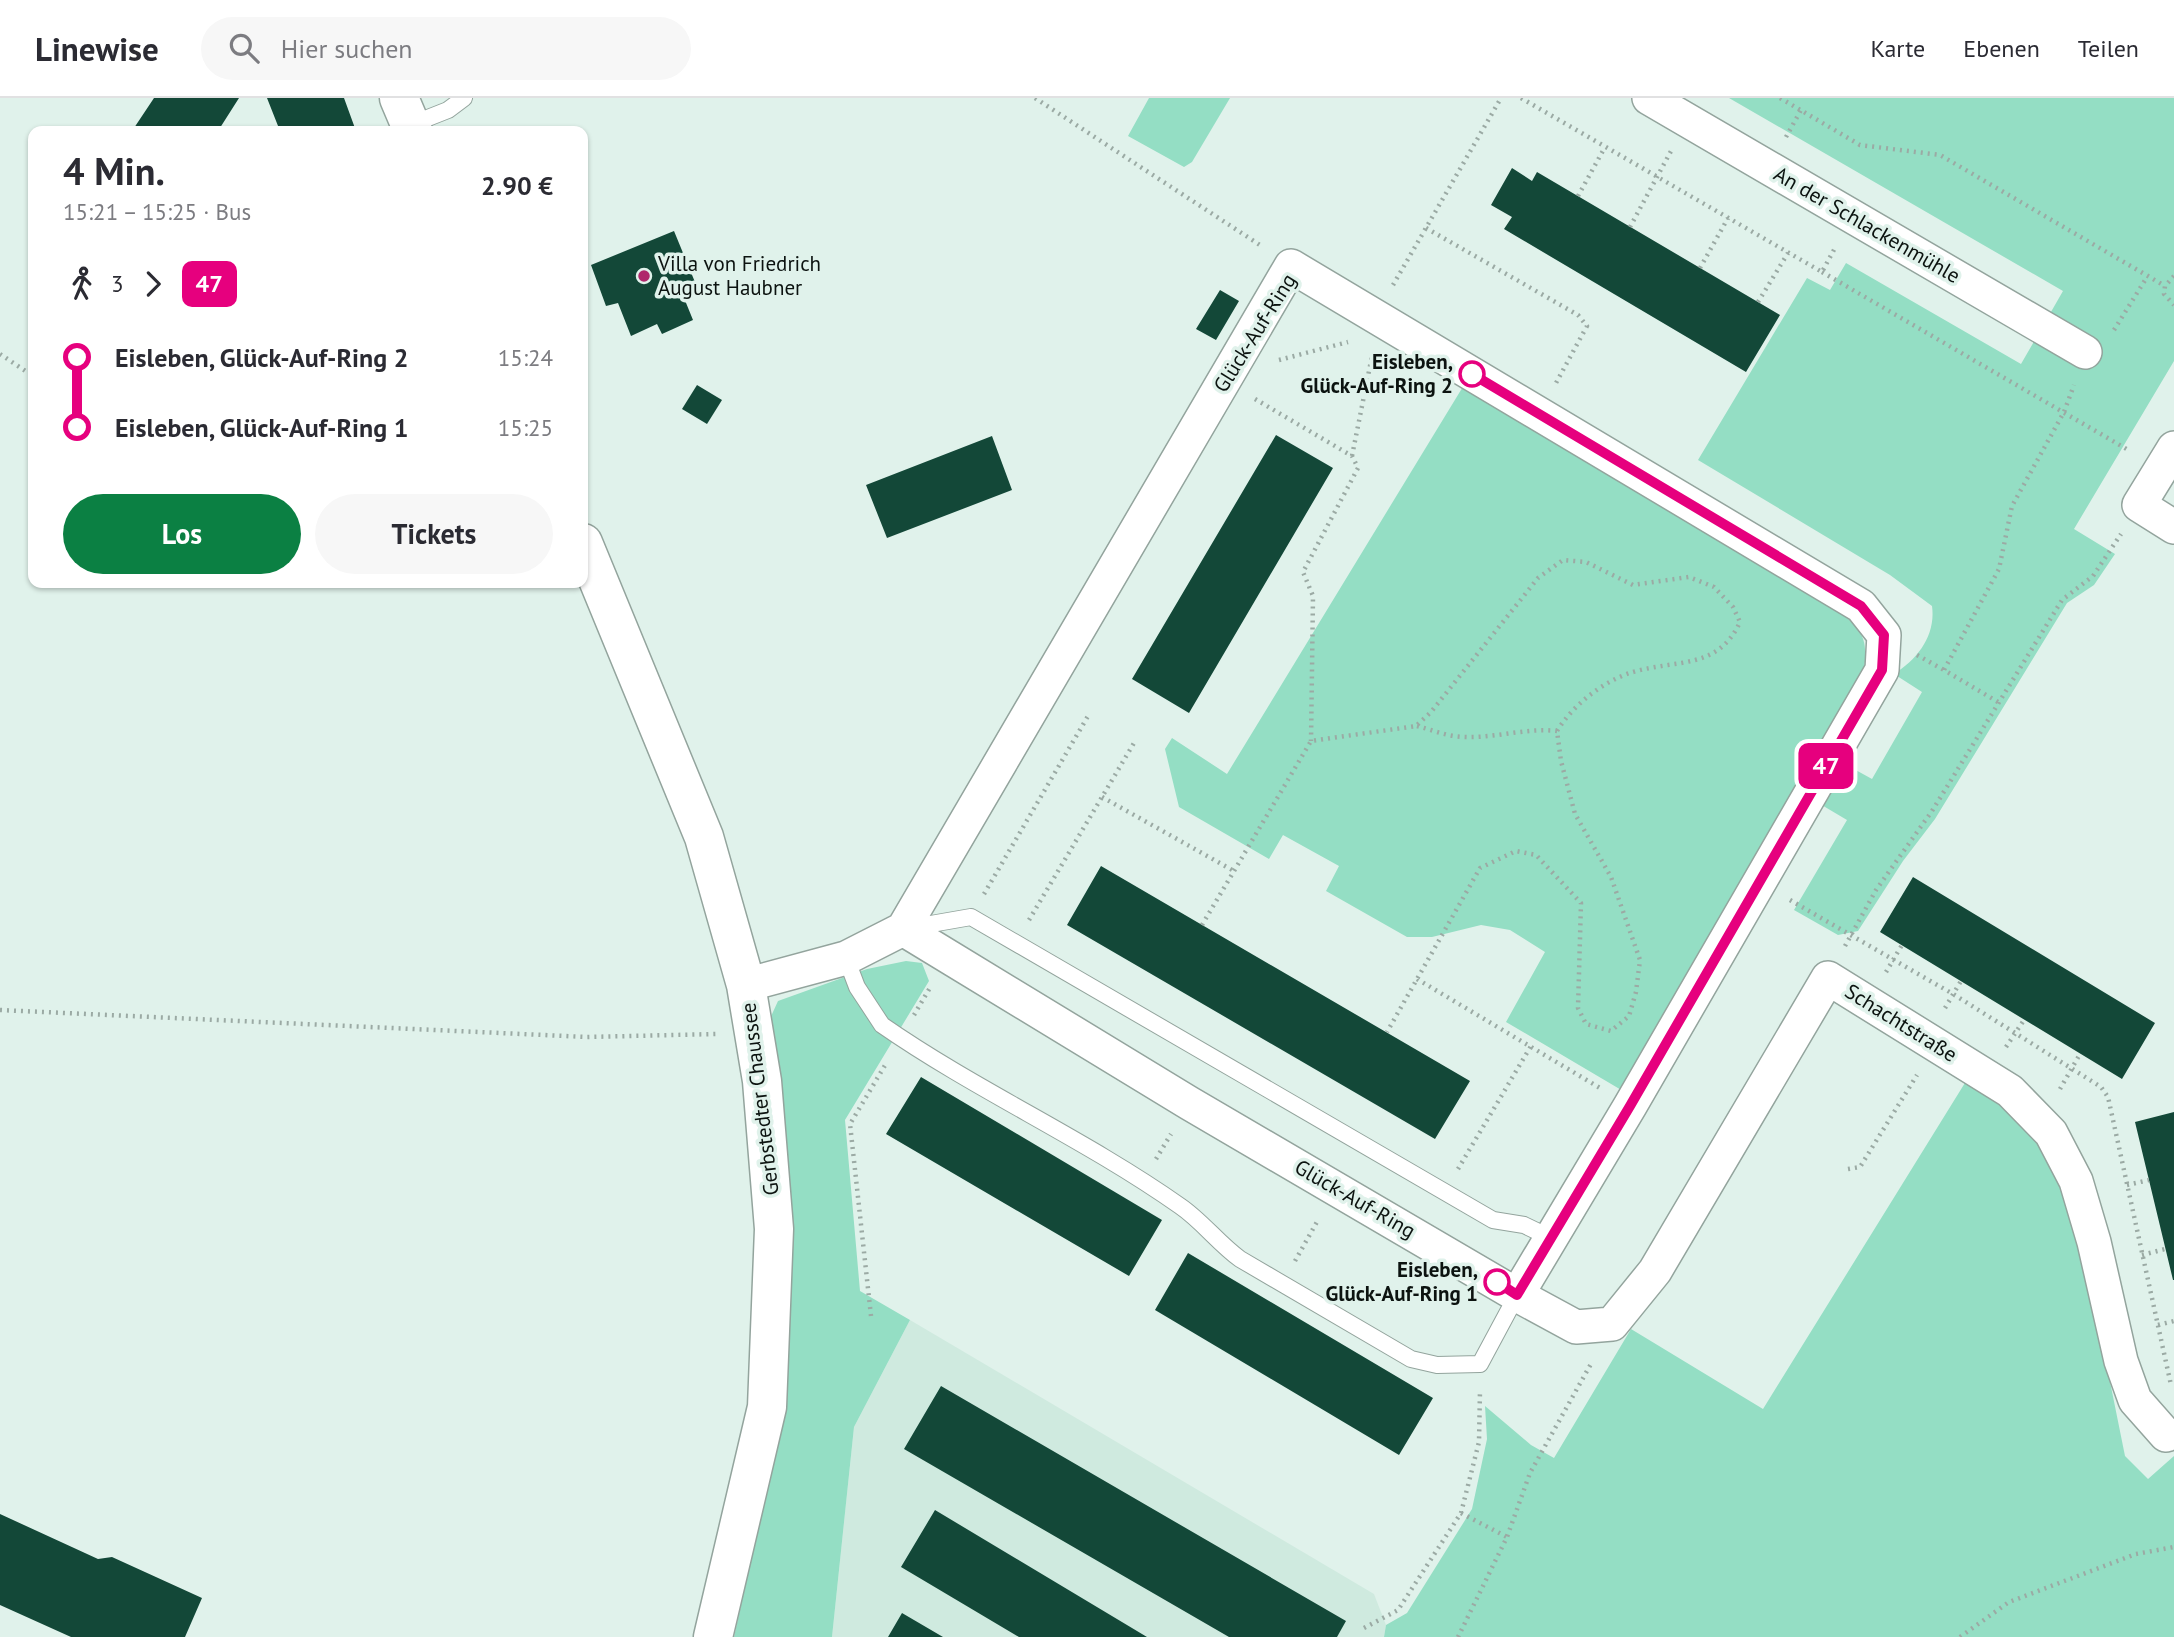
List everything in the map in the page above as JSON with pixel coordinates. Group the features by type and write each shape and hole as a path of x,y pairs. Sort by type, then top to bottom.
{"main road":[{"name":"Gerbstedter Chaussee","path":"588,555 704,837 746,985 762,1081 774,1229 767,1407 713,1637"}],"street":[{"name":"An der Schlackenmühle","path":"1649,98 2085,352"},
{"name":"Glück-Auf-Ring","path":"1291,266 1374,316 1861,606 1884,635 1882,670 1630,1106 1517,1295 1189,1103 903,929 1291,266"},
{"path":"2167,459 2139,505 2174,527"},
{"path":"746,985 846,958 903,929"},
{"name":"Schachtstraße","path":"1612,1324 1655,1272 1828,978 2010,1091 2052,1133 2076,1181 2094,1242 2121,1361 2135,1400 2166,1435"},
{"path":"1517,1295 1576,1328 1612,1324"}],"lane":[{"path":"408,118 448,110 464,98"},
{"path":"903,929 971,917 1493,1220 1524,1225 1551,1238"},
{"path":"846,958 870,1010 881,1025 1143,1181 1182,1207 1240,1259 1410,1359 1437,1365 1480,1364 1517,1295"}],"path":[{"path":"1035,98 1291,266"},
{"path":"1228,374 1360,339 1501,98"},
{"path":"1521,98 2064,412 2167,459"},
{"path":"1780,98 1860,145 1940,155 2165,286"},
{"path":"1630,227 1687,120"},
{"path":"1578,196 1605,147"},
{"path":"1822,272 1853,217"},
{"path":"1700,268 1728,218"},
{"path":"1426,228 1578,315 1587,327 1537,414"},
{"path":"1758,302 1788,253"},
{"path":"2165,286 2174,276"},
{"path":"1998,702 1944,670 1999,569 2012,506 2064,412 2085,352 2113,331 2147,277"},
{"path":"2165,286 2167,300 2174,305"},
{"path":"1352,456 1373,349 1374,316"},
{"path":"0,354 28,373"},
{"path":"1202,925 1311,741 1313,596 1303,572 1352,484 1358,468 1352,456 1228,374"},
{"path":"1828,978 1876,890 1931,811 2062,600 2093,576 2139,505"},
{"path":"1387,1032 1480,867 1516,850 1536,855 1581,903 1578,1008 1586,1024 1611,1031 1629,1016 1636,992 1640,960 1611,877 1575,814 1561,761 1557,731 1582,702 1610,682 1631,673 1695,661 1720,650 1731,641 1740,622 1734,607 1714,587 1689,577 1633,585 1586,562 1563,560 1538,578 1431,712 1416,726"},
{"path":"971,917 1088,716"},
{"path":"1311,741 1416,726 1454,736 1492,736 1536,729 1557,731"},
{"path":"1016,942 1134,743"},
{"path":"1102,797 1234,871"},
{"path":"871,1316 850,1124 948,956"},
{"path":"1417,979 1630,1106"},
{"path":"0,1010 587,1037 754,1033"},
{"path":"1848,1169 1860,1167 1936,1045"},
{"path":"1445,1192 1531,1046"},
{"path":"1143,1181 1189,1103"},
{"path":"2127,1185 2149,1181"},
{"path":"1282,1283 1336,1189"},
{"path":"2142,1255 2165,1249"},
{"path":"2158,1325 2174,1321"},
{"path":"1458,1637 1507,1537 1530,1473 1612,1324"},
{"path":"1364,1628 1398,1611 1461,1513 1479,1442 1480,1364"},
{"path":"1461,1513 1507,1537"},
{"path":"1960,1637 2009,1602 2136,1553 2174,1547"}],"shaded area":[{"path":"910,1320 1374,1594 1386,1625 1384,1637 832,1637 854,1427"}],"green space":[{"path":"1149,98 1230,98 1192,162 1184,167 1128,136"},
{"path":"1729,98 2174,98 2174,361 2074,529 2115,554 2094,585 2067,603 1935,819 1903,861 1858,931 1838,935 1794,910 1847,820 1820,804 1843,763 1872,779 1922,692 1894,674 1911,661 1924,645 1931,627 1932,606 1890,575 1698,460 1807,278 1830,290 1846,263 2021,364 2063,291"},
{"path":"1464,385 1826,601 1858,629 1863,638 1865,658 1861,689 1623,1091 1506,1022 1545,952 1510,930 1481,925 1432,937 1407,937 1326,891 1339,866 1283,835 1269,859 1179,807 1165,749 1172,738 1227,774"},
{"path":"906,961 922,963 929,981 845,1120 860,1291 910,1320 854,1427 832,1637 734,1637 753,1550 768,1023 778,1001 867,969"},
{"path":"1968,1078 2021,1121 2053,1161 2078,1223 2125,1456 2148,1479 2174,1456 2174,1637 1384,1637 1386,1625 1407,1613 1472,1509 1487,1439 1485,1406 1531,1445 1554,1458 1631,1329 1763,1409"}],"building":[{"path":"154,98 239,98 221,126 135,126"},
{"path":"267,98 344,98 354,126 278,126"},
{"path":"1512,168 1532,181 1537,172 1780,315 1746,372 1504,229 1512,217 1491,205"},
{"name":"Villa von Friedrich August Haubner","path":"674,231 697,287 682,293 693,320 662,334 657,324 631,336 618,303 606,306 591,265"},
{"path":"1220,290 1239,301 1216,340 1196,329"},
{"path":"697,385 722,400 707,424 682,409"},
{"path":"1276,435 1333,468 1189,713 1132,679"},
{"path":"992,436 1012,490 887,538 866,485"},
{"path":"1101,866 1470,1081 1435,1139 1067,925"},
{"path":"1913,877 2155,1023 2122,1079 1880,932"},
{"path":"921,1077 1162,1220 1129,1276 886,1134"},
{"path":"2174,1112 2174,1280 2173,1280 2135,1122"},
{"path":"1188,1253 1433,1398 1399,1455 1155,1310"},
{"path":"941,1386 1346,1621 1337,1637 1229,1637 904,1449"},
{"path":"935,1510 1147,1637 1019,1637 901,1567"},
{"path":"0,1514 98,1559 112,1557 202,1598 185,1637 71,1637 0,1605"},
{"path":"902,1613 943,1637 888,1637"}],"bus line":[{"name":"47","path":"1472,374 1861,606 1884,635 1882,670 1604,1150 1517,1295 1497,1282"}],"place":[{"name":"Villa von Friedrich August Haubner","path":"644,276"},
{"name":"Eisleben, Glück-Auf-Ring 2","path":"1472,374"},
{"name":"Eisleben, Glück-Auf-Ring 1","path":"1497,1282"}]}
